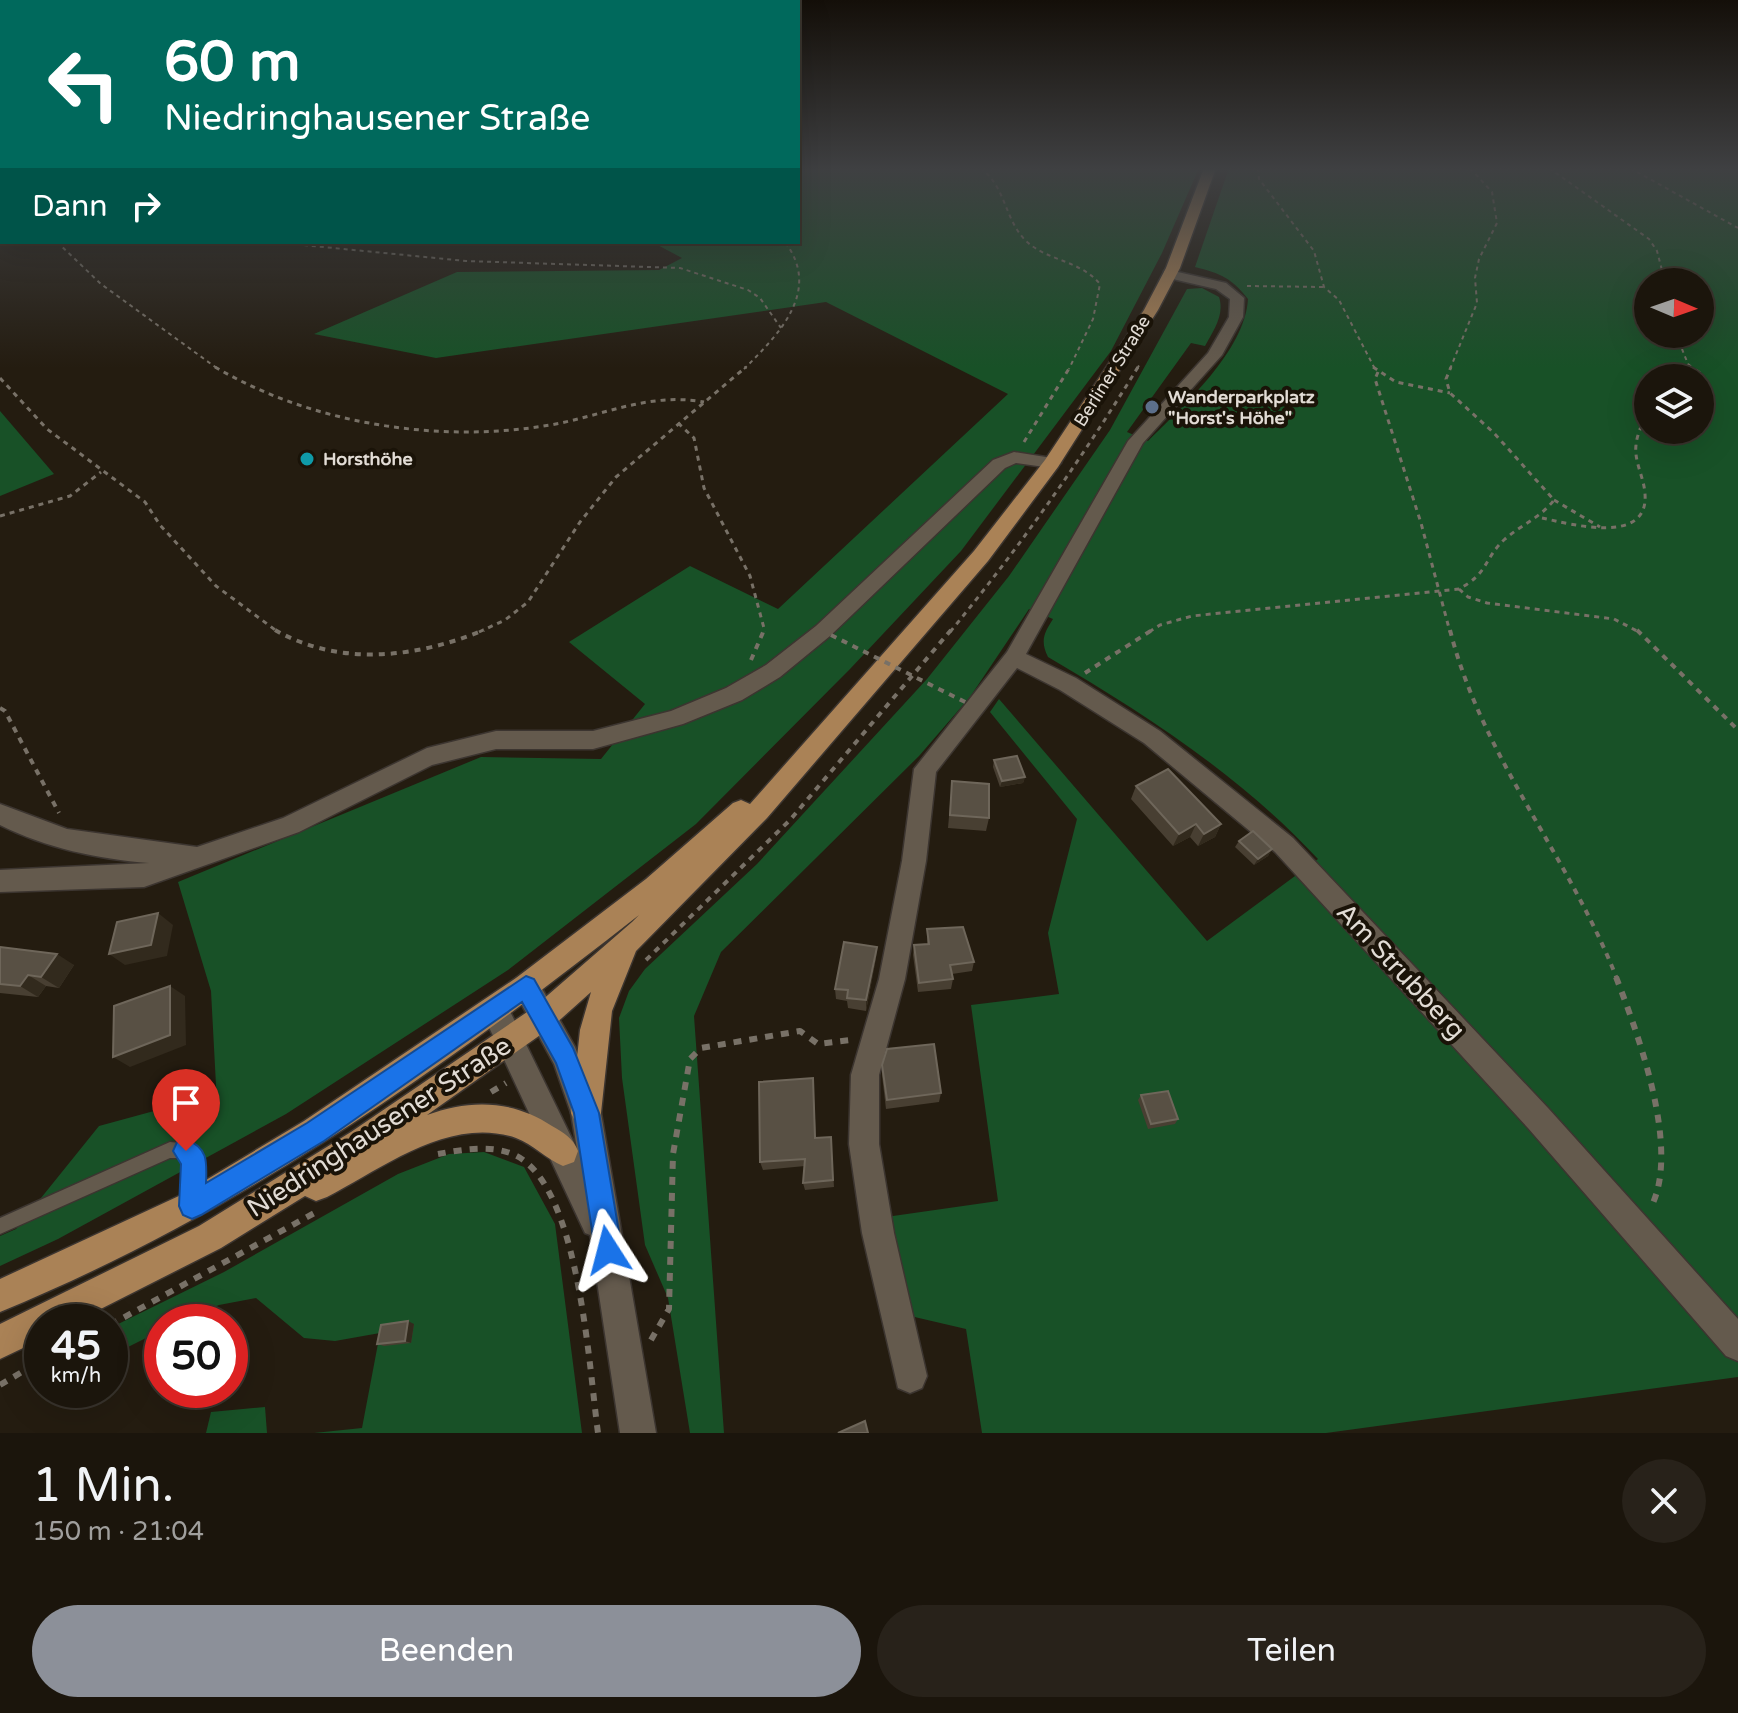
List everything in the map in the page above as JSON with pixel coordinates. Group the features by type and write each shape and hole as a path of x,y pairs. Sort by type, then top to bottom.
{"main road":[{"name":"Berliner Straße","path":"981,556 1052,463 1112,374 1169,274 1184,235"},
{"name":"Niedringhausener Straße","path":"0,1342 210,1237 386,1127 543,1017 641,930 759,811 981,556"},
{"name":"Niedringhausener Straße","path":"0,1296 192,1206 315,1132 495,1010 655,887 814,745"},
{"path":"586,1113 592,1029 615,967 641,930"},
{"path":"210,1237 424,1130 467,1120 517,1123 563,1151"}],"street":[{"path":"910,1376 878,1233 864,1144 865,1075 892,979 914,861 925,769 1014,657 1136,441 1214,355 1236,317 1237,298 1229,290 1209,282 1169,274"},
{"path":"0,881 144,876 291,825 427,757 496,740 593,740 675,718 734,694 773,671 823,631 999,464 1014,457 1052,463"},
{"name":"Am Strubberg","path":"1014,657 1068,684 1152,737 1284,845 1738,1344"},
{"path":"0,814 20,825 127,853 206,856"},
{"path":"526,987 565,1057 586,1113 638,1433"},
{"path":"495,1010 608,1250"}],"lane":[{"path":"0,1226 170,1150 186,1151 194,1158 192,1206"}],"path":[{"path":"1014,457 1050,406 1076,356 1101,290 1091,274 1028,243 1022,235"},
{"path":"1302,235 1314,251 1324,287 1339,300 1369,362 1378,372 1424,390 1450,393"},
{"path":"1491,235 1479,259 1475,278 1477,303 1465,341 1449,365 1446,379 1450,393 1494,433 1554,500 1605,530"},
{"path":"1643,235 1657,251 1661,268"},
{"path":"59,244 77,265 221,371 261,391 329,415 408,427 495,431 534,428 670,395 704,402"},
{"path":"292,244 466,261 680,268 748,290 760,298 781,328"},
{"path":"0,378 7,389 101,472 145,500 160,525 215,586 262,625 319,652 357,658 439,645 497,626 516,614 528,602 613,480 731,380 781,328 791,313 801,286 794,254 786,244"},
{"path":"1229,290 1263,285 1324,287"},
{"path":"1679,348 1692,364"},
{"path":"1378,372 1375,379 1441,592 1450,639 1477,712 1570,878 1605,953 1648,1070 1661,1150 1659,1195 1648,1212 1632,1225"},
{"path":"678,423 694,438 704,488 750,576 765,633 734,694"},
{"path":"1542,518 1605,530 1626,524 1640,514 1645,503 1636,444"},
{"path":"0,516 70,496 101,472"},
{"path":"1068,684 1160,625 1192,616 1459,589 1487,573 1500,545 1542,518 1554,500"},
{"path":"1459,589 1468,597 1487,603 1614,619 1637,630 1738,730"},
{"path":"831,635 967,703"},
{"path":"0,708 5,711 72,838"},
{"path":"629,1377 669,1309 673,1154 682,1089 690,1059 701,1048 800,1031 818,1044 874,1037"},
{"path":"436,1155 478,1146 507,1153 529,1164 551,1197 574,1258 598,1433"},
{"path":"128,1315 329,1205"},
{"path":"0,1385 24,1371"}],"green space":[{"path":"800,235 1170,235 1111,351 961,551 850,669 696,824 508,970 286,1114 58,1239 0,1266 0,1236 16,1229 99,1126 154,1111 217,1104 211,991 178,882 481,757 601,759 645,704 569,642 690,566 778,609 1008,394 826,302 436,358 314,334 457,272 659,270 682,258 656,244 800,244"},
{"path":"1206,235 1738,235 1738,1377 1326,1433 982,1433 966,1329 906,1315 886,1217 998,1201 971,1005 1059,994 1048,933 1077,819 990,712 999,699 1207,941 1318,859 1257,800 1190,748 1048,657 1044,637 1053,619 1029,609 970,697 919,756 721,952 694,1016 724,1433 690,1433 668,1298 645,1245 622,1078 619,1018 629,991 645,969 757,864 927,679 1009,576 1110,430 1187,289 1202,288 1219,297 1217,323 1205,346 1191,343 1127,432 1148,441 1210,376 1236,338 1248,299 1225,278 1195,267"},
{"path":"0,411 54,474 0,496"},
{"path":"484,1152 524,1167 555,1224 582,1433 314,1433 362,1428 380,1333 335,1341 304,1338 256,1298 224,1304 159,1304 224,1272 398,1174 449,1154"},
{"path":"144,1311 144,1339 128,1347 128,1319"},
{"path":"265,1407 267,1433 206,1433 211,1412"}],"building":[{"path":"1017,756 1025,777 1002,781 994,760"},
{"path":"1168,769 1221,824 1204,834 1196,824 1179,834 1136,786"},
{"path":"952,781 989,784 989,818 950,815"},
{"path":"1253,831 1272,849 1258,859 1239,841"},
{"path":"158,913 151,945 109,954 117,922"},
{"path":"963,927 974,962 950,965 953,979 919,983 914,945 929,944 927,929"},
{"path":"844,942 877,947 866,1000 847,998 848,990 835,989"},
{"path":"0,947 57,954 41,977 28,975 20,986 0,984"},
{"path":"170,986 170,1035 113,1057 114,1006"},
{"path":"934,1044 941,1093 887,1100 882,1065 887,1049"},
{"path":"813,1078 815,1138 831,1137 833,1180 803,1183 805,1159 760,1162 759,1082"},
{"path":"1168,1091 1178,1119 1151,1124 1141,1095"},
{"path":"408,1321 405,1341 377,1344 381,1325"},
{"path":"865,1421 868,1433 838,1433"}],"place":[{"name":"Wanderparkplatz \"Horst's Höhe\"","path":"1152,407"},
{"name":"Horsthöhe","path":"307,459"}],"route":[{"path":"186,1151 194,1158 192,1206 315,1132 526,987 565,1057 586,1113 608,1250"}]}
